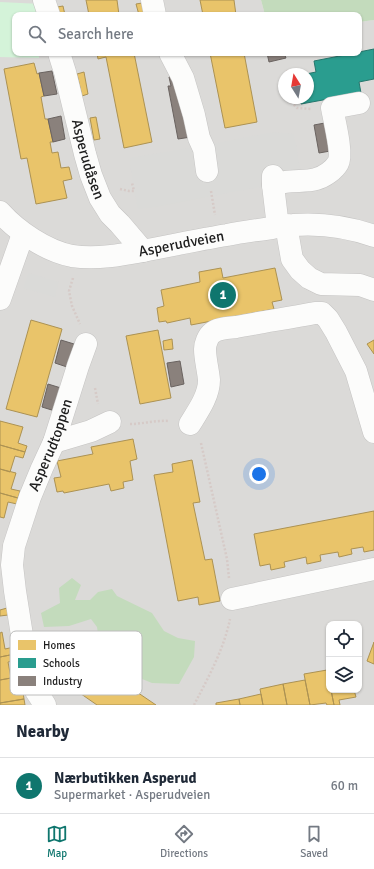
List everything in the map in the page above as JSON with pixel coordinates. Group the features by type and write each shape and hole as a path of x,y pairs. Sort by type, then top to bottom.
{"street":[{"path":"44,0 48,12"},
{"path":"152,0 154,12"},
{"name":"Asperudåsen","path":"60,56 84,154 100,198 110,214 143,251"},
{"path":"172,56 183,78 199,138 204,149 207,170"},
{"path":"359,103 332,108 340,154 339,162 331,172 314,180 286,182 273,180 282,226 292,259 300,270 309,278 321,284 360,285 374,290"},
{"name":"Asperudveien","path":"0,212 23,234 48,248 71,256 89,258 143,251 282,226 307,224 348,229 374,236"},
{"path":"0,299 23,234"},
{"path":"321,284 322,313 328,319 336,332 356,371 374,432"},
{"path":"190,424 206,396 208,388 209,380 205,347 208,338 212,333 249,324 322,313"},
{"name":"Asperudtoppen","path":"21,631 12,565 14,546 42,468 54,442 86,344"},
{"path":"54,442 91,431 110,422"},
{"path":"232,599 374,569"},
{"name":"Asperudtoppen","path":"39,695 45,705"}],"path":[{"path":"207,170 216,221"},
{"path":"79,256 69,291 72,306 82,329 86,344"},
{"name":"Asperudtoppen","path":"94,381 101,416 110,422"},
{"path":"110,422 139,424 163,420 178,421 190,424 200,439 227,559 232,610 228,632 194,705"}],"shaded area":[{"path":"0,0 261,0 264,12 12,12 12,56 362,56 362,22 374,20 374,705 0,705"},
{"path":"273,132 294,134 301,174 274,176 260,187 156,207 138,209 132,183 130,158"},
{"path":"28,273 59,282 55,297 23,288"}],"green space":[{"path":"261,0 374,0 374,20 362,22 362,12 264,12"},
{"path":"0,2 41,4 40,12 12,12 12,56 39,56 39,58 0,57"},
{"path":"72,578 81,585 75,600 90,600 98,592 112,589 117,596 152,613 164,631 178,638 195,641 194,657 179,684 152,683 142,679 142,631 98,631 97,627 91,619 69,626 44,627 41,613 60,603 59,588"}],"building: Homes":[{"path":"86,0 117,0 119,12 88,12"},
{"path":"200,0 234,0 236,12 202,12"},
{"path":"142,3 144,12 138,12 136,4"},
{"path":"63,6 64,12 58,12 57,7"},
{"path":"98,56 135,56 152,142 124,148 106,57 98,59"},
{"path":"211,56 245,56 257,122 225,128"},
{"path":"34,63 37,74 39,73 44,96 41,97 45,119 48,119 53,142 50,142 52,153 58,152 61,168 69,167 72,179 63,181 67,198 36,204 27,158 21,159 4,69"},
{"path":"84,72 88,94 82,96 77,74"},
{"path":"96,117 100,139 94,140 90,118"},
{"path":"221,268 223,278 275,268 282,300 272,302 274,309 191,325 190,318 167,323 166,321 159,322 157,308 164,306 161,290 200,282 199,272"},
{"path":"31,320 62,329 37,417 6,409"},
{"path":"158,330 171,398 140,404 126,336"},
{"path":"172,339 173,349 164,350 163,341"},
{"path":"374,340 374,354 367,344"},
{"path":"0,421 23,427 18,443 27,446 25,452 0,445"},
{"path":"133,439 137,459 130,461 133,480 123,482 124,488 111,491 109,484 64,493 63,491 57,492 54,478 61,477 57,461 93,454 91,447"},
{"path":"0,445 25,452 23,458 15,456 10,472 0,469"},
{"path":"192,460 200,502 193,503 205,560 212,559 220,601 199,605 198,597 178,601 154,475 173,472 172,464"},
{"path":"0,469 16,473 11,489 20,491 18,498 0,493"},
{"path":"0,493 18,498 17,504 8,502 4,518 0,517"},
{"path":"374,511 374,550 364,552 363,547 351,549 352,554 339,557 338,552 320,555 321,561 307,564 306,557 284,562 285,567 271,570 270,564 260,566 254,534"},
{"path":"7,608 8,615 0,616 0,610"},
{"path":"2,632 5,649 10,648 10,655 0,657 0,633"},
{"path":"374,642 374,664 367,661"},
{"path":"10,655 10,662 8,662 10,678 0,680 0,657"},
{"path":"326,670 326,693 332,693 334,705 327,705 326,703 310,705 304,674"},
{"path":"10,678 10,695 23,695 24,699 0,703 0,680"},
{"path":"305,680 310,705 287,705 283,684"},
{"path":"283,684 287,705 263,705 260,689"},
{"path":"332,693 355,693 356,697 339,700 340,705 334,705"},
{"path":"261,694 263,705 240,705 239,699"},
{"path":"83,695 141,695 156,705 97,705"},
{"path":"24,699 25,705 0,705 0,703"},
{"path":"239,699 240,705 216,705 216,703"}],"building: Schools":[{"path":"374,49 374,79 359,82 361,93 314,102 314,72 316,72 314,61 340,56 362,56 362,51"}],"building: Industry":[{"path":"268,56 285,56 286,58 269,62"},
{"path":"52,71 57,94 44,96 39,73"},
{"path":"173,76 191,137 178,139 168,86 171,86 169,77"},
{"path":"61,116 65,139 53,142 48,119"},
{"path":"330,122 336,150 319,153 314,125"},
{"path":"61,340 74,344 67,367 55,363"},
{"path":"180,361 184,384 171,387 167,363"},
{"path":"48,384 61,388 55,411 42,407"}],"place":[{"name":"Nærbutikken Asperud","path":"223,295"}]}
